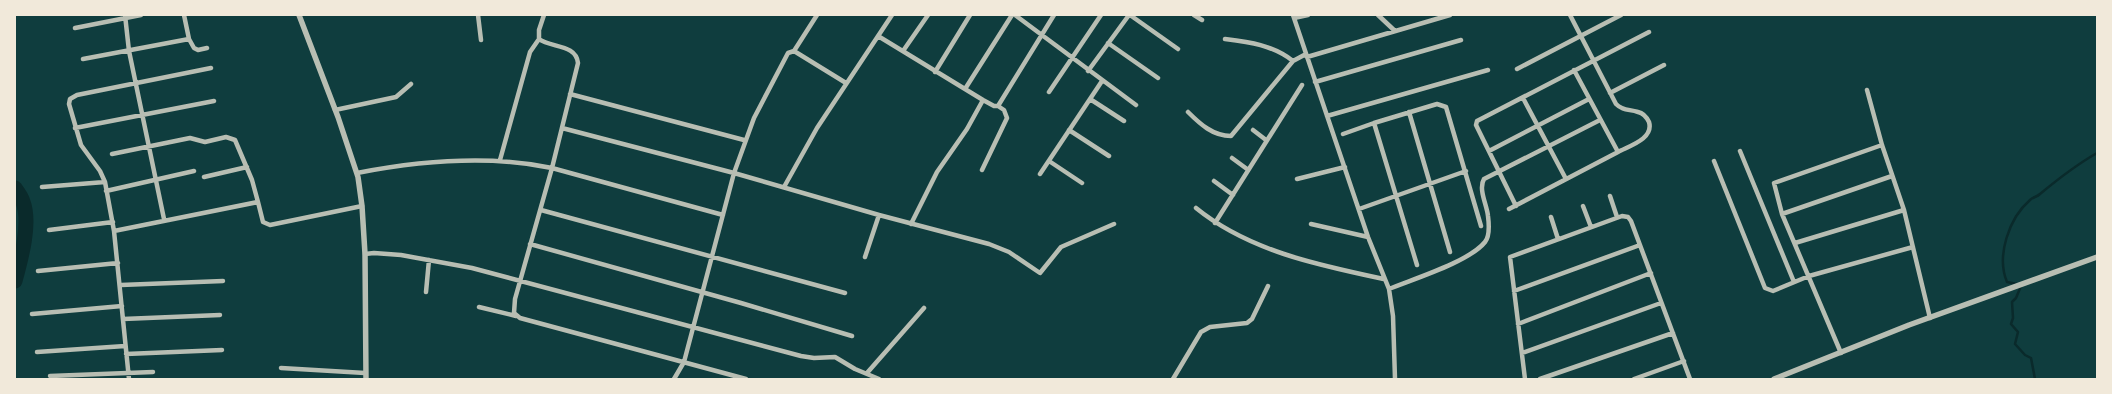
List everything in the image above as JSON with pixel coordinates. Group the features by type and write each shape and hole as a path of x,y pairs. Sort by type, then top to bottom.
{"street":[{"path":"75,28 125,16 141,15"},
{"path":"184,15 189,39 194,48 198,50 206,48"},
{"path":"281,368 366,376 365,254 362,206 357,173 299,15"},
{"path":"478,15 481,40"},
{"path":"500,160 530,52 539,39 539,30 544,15"},
{"path":"674,379 684,362 701,292 744,140 788,53 794,50 817,15"},
{"path":"784,187 817,128 892,15"},
{"path":"903,51 928,15"},
{"path":"935,72 970,15"},
{"path":"965,89 1013,15 1136,105"},
{"path":"998,106 1054,15"},
{"path":"1049,92 1101,15"},
{"path":"1088,71 1130,15 1178,49"},
{"path":"1194,15 1202,20"},
{"path":"1308,15 1294,17 1368,237 1389,289 1393,316 1396,379"},
{"path":"1378,15 1395,31"},
{"path":"1188,112 1203,127 1222,136 1231,136 1293,61 1450,15"},
{"path":"1509,209 1644,139 1648,134 1650,127 1648,120 1638,112 1621,109 1610,93 1570,15"},
{"path":"1517,69 1621,15"},
{"path":"125,16 129,51 164,219"},
{"path":"1516,206 1476,125 1478,122 1592,60 1649,32"},
{"path":"878,36 935,72 1004,110 1007,118 982,170"},
{"path":"83,59 189,39"},
{"path":"516,316 514,313 515,299 541,210 578,63 572,51 548,44 539,39"},
{"path":"1225,39 1253,43 1274,49 1293,61"},
{"path":"1315,82 1461,40"},
{"path":"1108,43 1158,78"},
{"path":"794,50 846,83"},
{"path":"1610,93 1664,65"},
{"path":"129,379 121,285 113,222 105,182 100,171 81,145 69,104 72,97 211,68"},
{"path":"1328,116 1488,70"},
{"path":"1574,70 1618,152"},
{"path":"1040,174 1102,81"},
{"path":"335,110 396,97 411,84"},
{"path":"1215,223 1302,85"},
{"path":"1867,90 1882,145 1904,210 1930,318"},
{"path":"570,94 744,140"},
{"path":"1090,98 1124,121"},
{"path":"1523,98 1566,180"},
{"path":"1489,151 1589,99"},
{"path":"911,224 940,166 967,129 983,100"},
{"path":"75,128 214,101"},
{"path":"1343,134 1409,112 1442,104 1446,107 1481,226"},
{"path":"1409,112 1450,252"},
{"path":"1389,289 1464,258 1485,242 1488,235 1488,218 1482,185 1484,179 1600,120"},
{"path":"1374,123 1417,265"},
{"path":"562,128 734,173 998,247 1040,273 1061,247 1114,224"},
{"path":"1069,130 1110,156"},
{"path":"1253,130 1266,140"},
{"path":"112,154 190,138 205,142 229,137 235,140 248,167 263,222 270,225 362,206"},
{"path":"1841,352 1782,214 1774,183 1882,145"},
{"path":"1740,151 1794,282"},
{"path":"1232,158 1248,169"},
{"path":"357,173 413,166 500,160 552,168 723,215"},
{"path":"1049,161 1082,183"},
{"path":"1714,161 1765,288 1773,291 1809,276 1913,247"},
{"path":"204,177 248,167"},
{"path":"1297,179 1345,167"},
{"path":"106,190 194,171"},
{"path":"1359,209 1466,171"},
{"path":"1782,214 1892,176"},
{"path":"1214,181 1233,195"},
{"path":"42,188 105,182"},
{"path":"1610,196 1617,218"},
{"path":"114,230 258,202"},
{"path":"1583,206 1591,227"},
{"path":"1196,208 1231,233 1288,256 1343,271 1384,279"},
{"path":"541,210 845,293"},
{"path":"1795,243 1904,210"},
{"path":"865,256 879,215"},
{"path":"1525,379 1510,256 1622,216 1628,217 1631,221 1690,379"},
{"path":"1551,217 1558,239"},
{"path":"49,230 113,222"},
{"path":"1311,224 1368,237"},
{"path":"530,244 852,336"},
{"path":"1514,291 1640,245"},
{"path":"365,254 389,253 521,280 801,356 814,358 834,357 855,369 879,379"},
{"path":"1774,379 1930,318 2097,257"},
{"path":"426,292 430,260"},
{"path":"38,271 118,263"},
{"path":"1518,324 1651,273"},
{"path":"121,285 223,281"},
{"path":"1173,379 1201,332 1210,327 1247,323 1252,319 1260,305 1268,286"},
{"path":"1522,353 1661,303"},
{"path":"32,314 122,306"},
{"path":"479,307 742,378"},
{"path":"867,374 924,308"},
{"path":"123,319 220,315"},
{"path":"1540,379 1673,333"},
{"path":"37,352 125,346"},
{"path":"126,354 222,350"},
{"path":"1634,379 1684,361"},
{"path":"50,376 153,372"}],"waterway":[{"path":"2017,284 2007,282 2003,261 2006,238 2016,217 2031,199 2039,195 2074,167 2097,153"},
{"path":"15,188 22,200 26,220 26,230 15,281"},
{"path":"2021,286 2016,298 2012,302 2013,318 2011,324 2018,332 2015,344 2025,355 2031,358 2035,379"}]}
